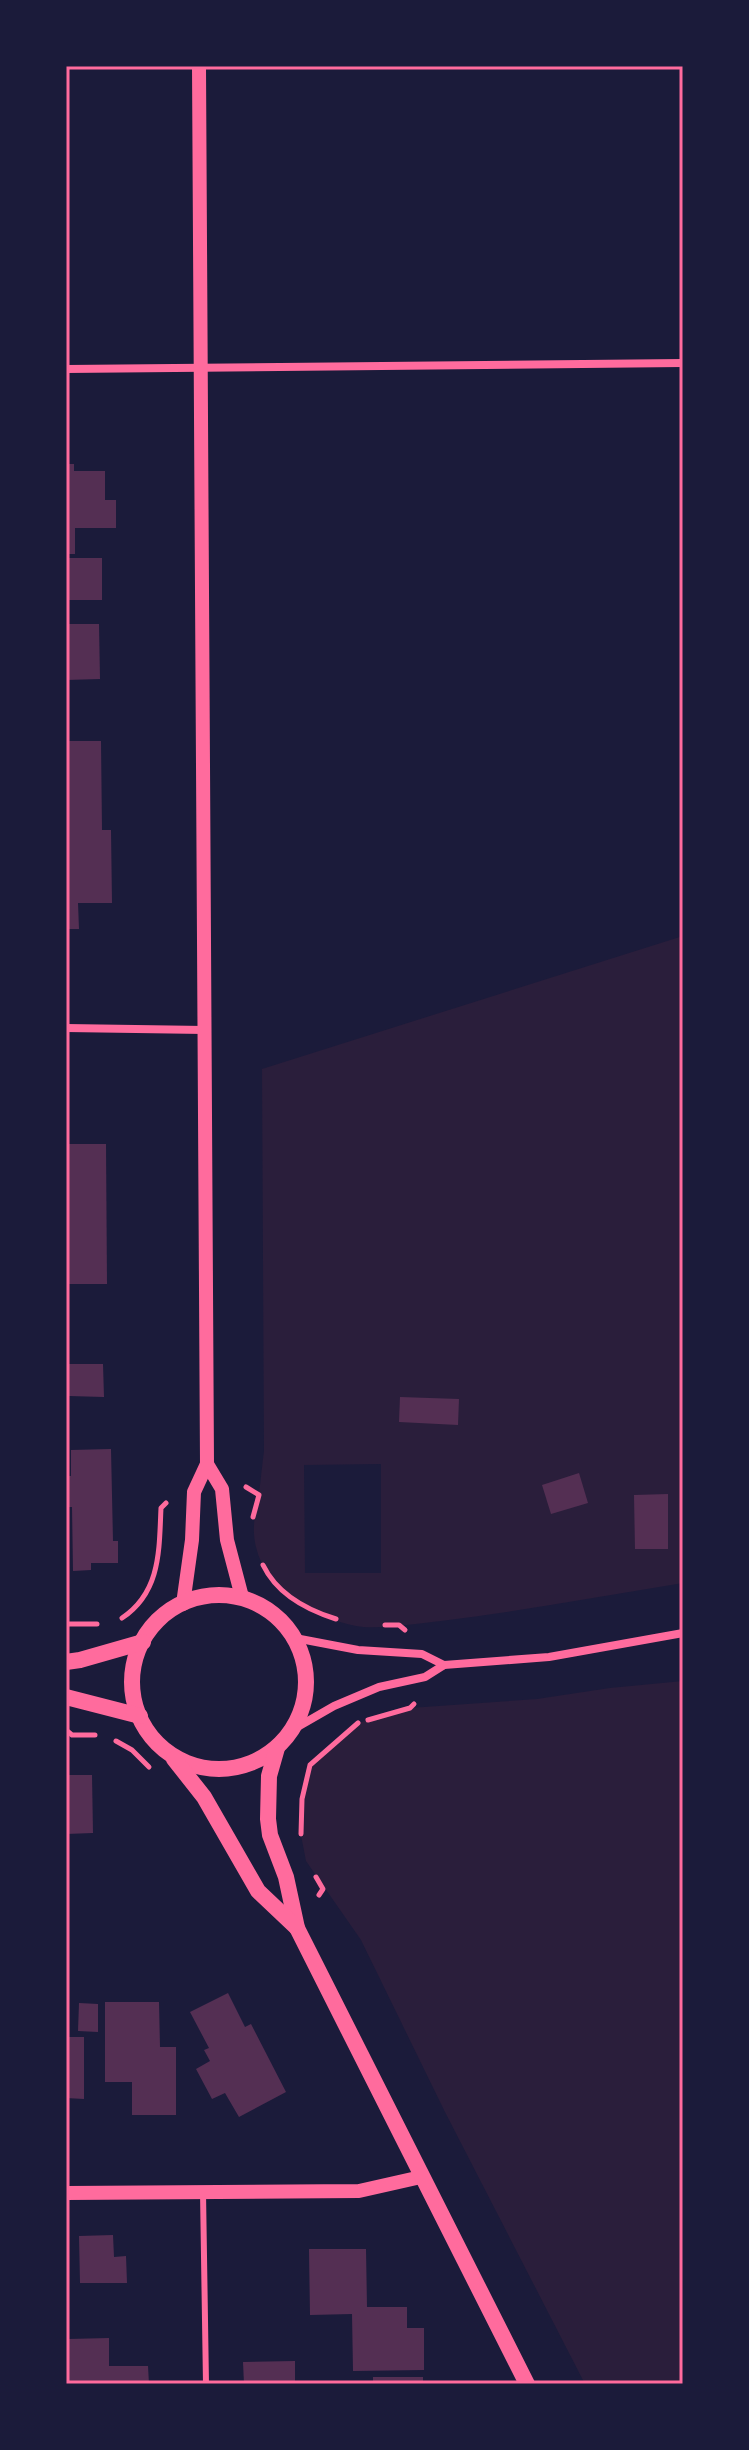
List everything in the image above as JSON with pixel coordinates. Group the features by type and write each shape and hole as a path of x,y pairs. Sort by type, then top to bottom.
{"main road":[{"path":"172,1756 193,1766 233,1768 277,1748 294,1729 305,1706 307,1684 304,1661 295,1638 281,1621 262,1606 242,1597 221,1593 202,1596 183,1604 161,1620 143,1642 134,1660 130,1681 132,1700 154,1739 172,1756 204,1797 258,1891 297,1928"},
{"path":"66,1662 143,1642"},
{"path":"66,1697 140,1716"},
{"path":"277,1748 269,1776 268,1819 270,1835 286,1877 297,1928 527,2384"}],"street":[{"path":"183,1604 192,1540 194,1492 207,1464 199,66"},
{"path":"66,369 683,363"},
{"path":"66,1028 205,1030"},
{"path":"207,1464 222,1489 227,1540 242,1597"},
{"path":"294,1729 334,1706 379,1687 425,1677 444,1665 549,1657 683,1633"},
{"path":"295,1638 358,1650 422,1654 444,1665"},
{"path":"66,2193 359,2191 421,2177"}],"lane":[{"path":"203,2192 206,2384"}],"path":[{"path":"253,1529 252,1520 259,1495"},
{"path":"66,1624 110,1622 133,1610 150,1589 158,1560 161,1508"},
{"path":"262,1563 269,1577 293,1600 346,1623"},
{"path":"372,1626 399,1625"},
{"path":"303,1846 300,1831 302,1799 310,1765 358,1723 410,1708"},
{"path":"66,1730 72,1735 94,1735 120,1743 132,1750 157,1777"},
{"path":"311,1870 323,1889"}],"shaded area":[{"path":"683,936 683,1583 502,1613 375,1627 340,1622 309,1609 294,1600 270,1577 261,1563 254,1533 264,1451 262,1069","holes":["381,1464 381,1573 305,1573 304,1465"]},
{"path":"683,1681 683,2384 585,2384 445,2112 361,1940 306,1861 300,1830 302,1799 310,1765 358,1723 410,1708 537,1699"}],"building":[{"path":"66,464 74,464 74,471 105,471 105,500 116,500 116,528 75,528 75,554 66,554"},
{"path":"66,558 102,558 102,600 66,600"},
{"path":"66,624 99,624 100,679 66,680"},
{"path":"66,741 101,741 102,830 111,830 112,903 78,903 79,929 66,929"},
{"path":"66,1144 106,1144 107,1284 66,1284"},
{"path":"66,1364 103,1364 104,1397 69,1396 69,1425 66,1425"},
{"path":"400,1397 459,1399 458,1425 399,1422"},
{"path":"111,1449 113,1541 118,1541 118,1563 91,1563 91,1570 73,1571 72,1507 66,1507 66,1476 71,1476 71,1450"},
{"path":"579,1473 588,1503 551,1514 542,1485"},
{"path":"668,1494 668,1549 635,1549 634,1495"},
{"path":"66,1775 92,1775 93,1833 66,1834"},
{"path":"228,1993 245,2027 251,2024 286,2092 239,2117 225,2093 212,2099 196,2069 210,2061 204,2050 209,2048 190,2012"},
{"path":"105,2002 159,2002 160,2047 176,2047 176,2115 132,2115 132,2082 105,2082"},
{"path":"79,2003 98,2004 98,2032 78,2031"},
{"path":"66,2037 84,2037 84,2099 66,2098"},
{"path":"113,2235 114,2257 126,2256 127,2283 80,2283 79,2236"},
{"path":"309,2249 366,2249 367,2307 407,2307 407,2328 424,2328 424,2370 353,2371 352,2314 310,2315"},
{"path":"109,2338 109,2366 148,2366 149,2384 68,2384 68,2339"},
{"path":"295,2361 295,2384 244,2384 243,2362"},
{"path":"373,2377 423,2377 423,2384 373,2384"}]}
